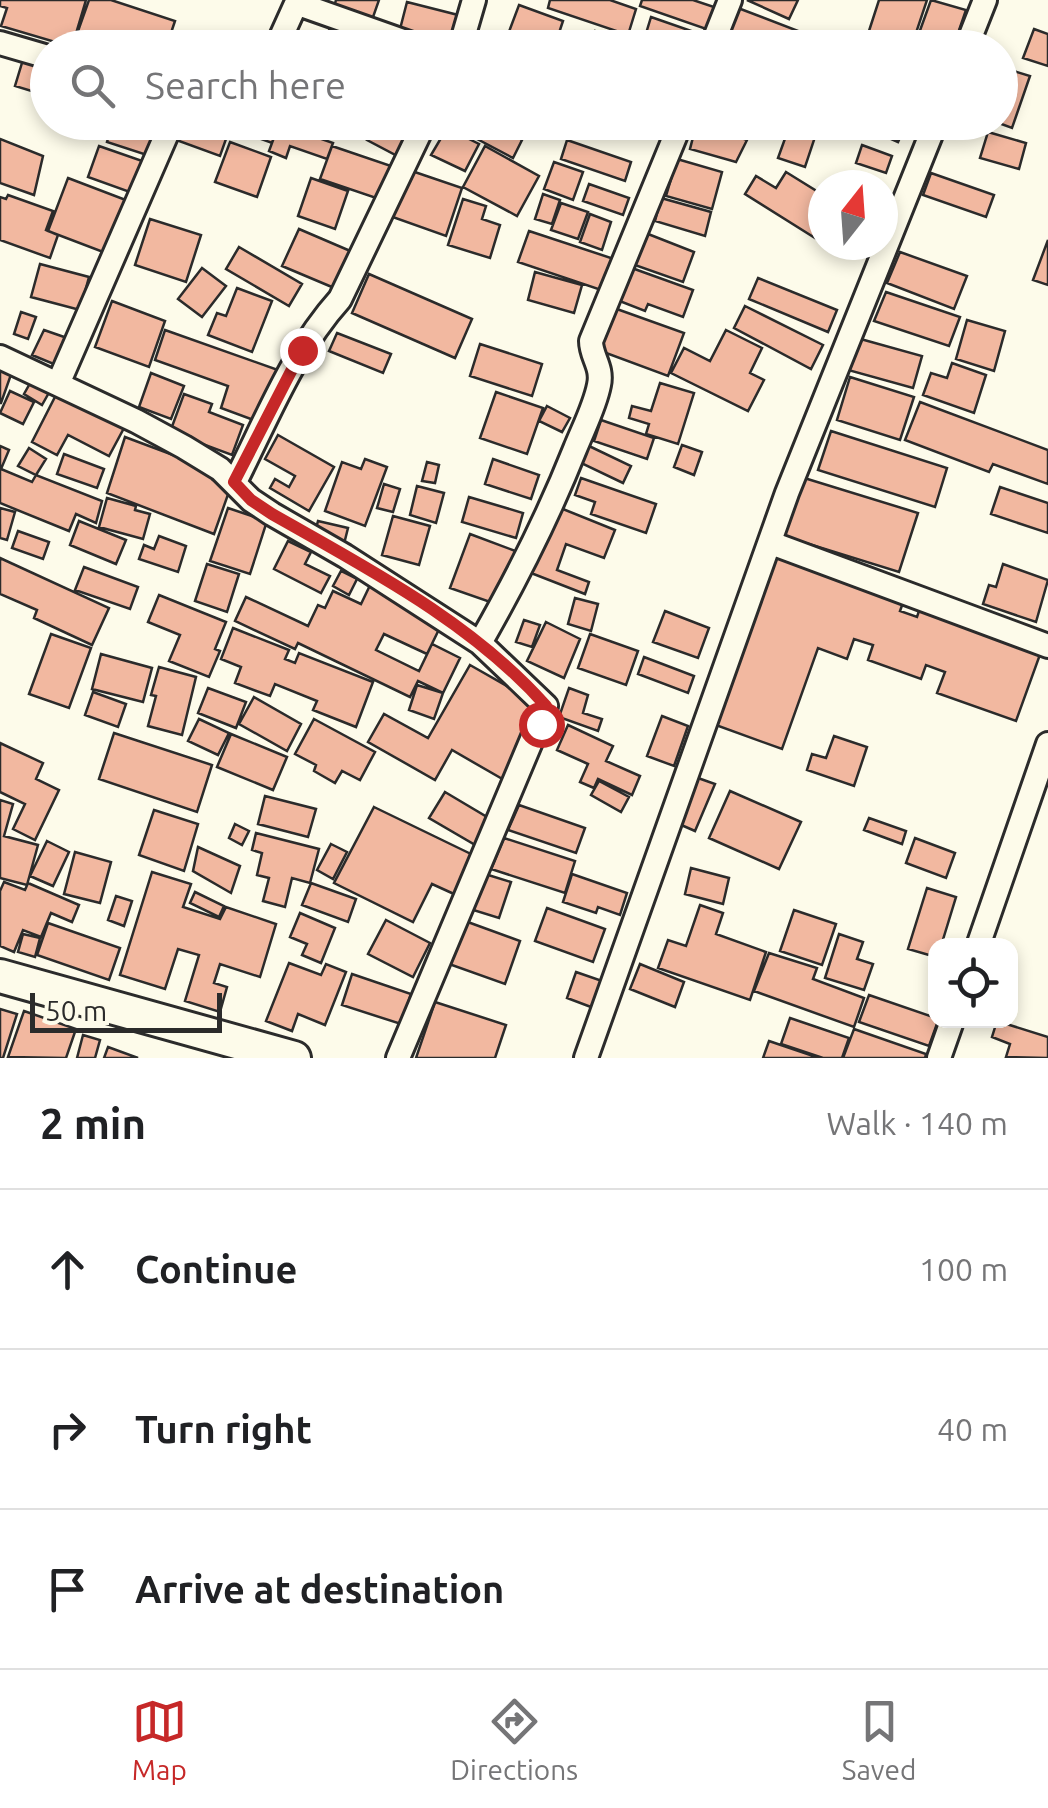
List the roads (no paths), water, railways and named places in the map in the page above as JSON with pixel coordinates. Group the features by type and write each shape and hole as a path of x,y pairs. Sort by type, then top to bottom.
{"street":[{"path":"465,30 474,0"},
{"path":"718,30 730,0"},
{"path":"973,30 985,0"},
{"path":"284,30 295,6 373,30"},
{"path":"0,43 30,52"},
{"path":"58,384 164,140"},
{"path":"234,482 302,350 320,321 340,300 416,140"},
{"path":"480,643 522,570 600,386 600,369 590,350 590,341 674,140"},
{"path":"586,1058 787,493 929,140"},
{"path":"0,357 184,447 220,469 251,500 480,643 546,706 398,1058"},
{"path":"772,543 1048,646"},
{"path":"981,938 1048,744"},
{"path":"0,976 243,1051 294,1058"},
{"path":"939,1058 949,1028"}]}
